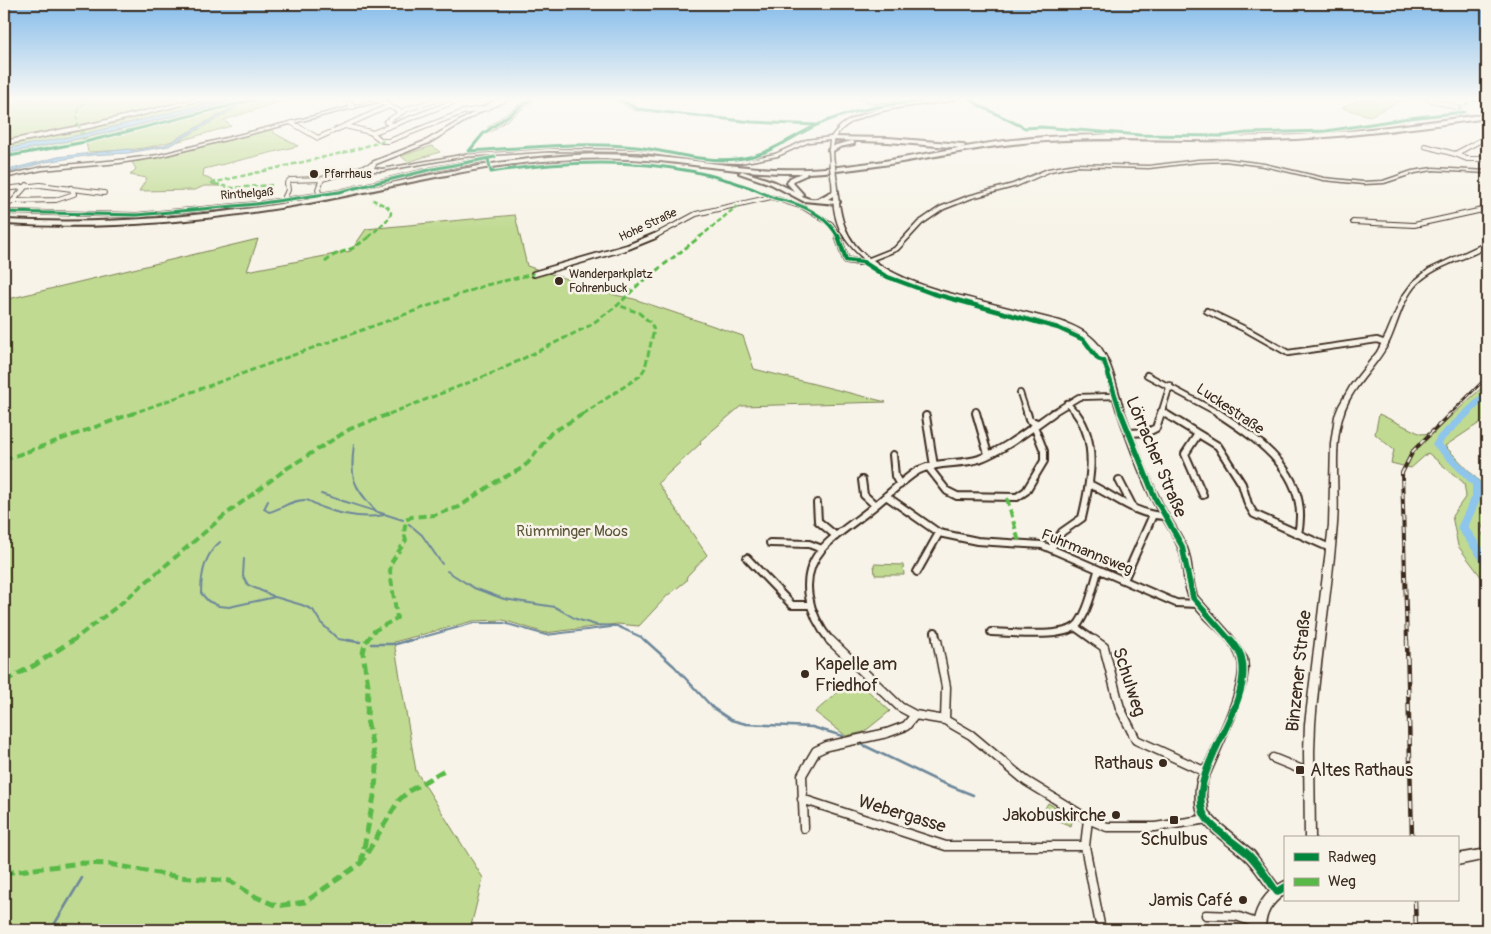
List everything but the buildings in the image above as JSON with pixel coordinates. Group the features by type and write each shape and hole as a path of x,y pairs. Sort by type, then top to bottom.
{"highway":[{"path":"831,150 841,145 856,143"},
{"path":"893,143 919,146 927,150 922,158"},
{"path":"918,143 946,145 1015,143"},
{"path":"4,224 73,227 138,225 196,220 279,207 485,164 606,159 658,162 734,171 804,174 884,168 979,150 1044,143"},
{"path":"496,165 559,157 612,156 752,170 798,171 862,168 988,145"},
{"path":"734,171 774,183 805,200 837,202"},
{"path":"804,174 792,179 790,182 791,186 807,197 837,202"},
{"path":"824,199 836,192"}],"street":[{"path":"4,178 50,166 131,160 213,143"},
{"path":"279,207 288,190 287,183 290,180 322,179 372,165 425,143"},
{"path":"372,165 372,169 378,170 475,154 549,150 638,151 709,161 740,162 770,157 806,143"},
{"name":"Lörracher Straße","path":"833,143 831,150 832,163 842,227 845,236 868,260 898,278 949,294 1030,315 1078,332 1095,344 1106,365 1115,396 1155,498 1182,546 1190,590 1198,604 1237,649 1244,666 1242,684 1202,781 1200,795 1203,813 1208,820"},
{"path":"1456,157 1480,143"},
{"path":"1426,146 1456,157 1476,160 1487,158"},
{"path":"868,260 901,245 920,223 942,208 970,197 1015,185 1050,170 1070,166 1088,164 1149,167 1225,160 1264,165 1324,180 1363,183 1393,180 1422,170 1486,172"},
{"name":"Rinthelgaß","path":"4,212 137,215 279,207 319,193 339,192 432,169 485,164"},
{"path":"319,193 318,189 322,179"},
{"path":"4,207 13,201 27,186"},
{"path":"4,189 27,186 71,188 104,193"},
{"path":"13,201 62,199 75,193 71,188"},
{"name":"Hohe Straße","path":"534,274 628,247 651,238 696,214 771,197 803,207 830,224 839,237 846,260 859,262 868,260"},
{"path":"1352,222 1419,225 1487,209"},
{"name":"Binzener Straße","path":"1310,836 1310,727 1313,677 1334,509 1335,443 1339,415 1353,387 1385,343 1401,300 1416,281 1431,269 1474,252 1487,244"},
{"path":"1207,311 1249,331 1288,354 1349,343 1377,340 1385,343"},
{"name":"Luckestraße","path":"1147,375 1170,385 1204,404 1250,435 1272,454 1285,471 1297,492 1301,507 1298,534"},
{"path":"1129,433 1148,432 1156,428 1170,385"},
{"path":"926,416 932,467 947,491 957,496 1017,497 1026,491 1044,461 1044,451 1036,424 1029,420 1020,393"},
{"path":"1115,396 1079,397 1066,403 1010,443 978,459 919,470 836,536 822,550 809,571 807,588 810,605 823,632 844,656 900,707 915,715 945,720 983,744 1026,781 1088,819 1106,827 1154,828 1208,820 1250,856 1281,889 1263,908 1259,927 1236,916 1206,915"},
{"path":"1051,548 1062,532 1082,518 1089,484 1090,445 1080,415 1066,403"},
{"path":"976,411 988,454"},
{"path":"1161,411 1218,446 1225,454 1242,485 1249,509 1254,514 1330,548"},
{"path":"1198,434 1185,454 1203,495"},
{"path":"893,455 895,476 900,484"},
{"path":"862,480 864,495 875,505"},
{"path":"1119,480 1134,509"},
{"path":"1089,484 1100,489 1118,502 1152,517 1164,516"},
{"name":"Fuhrmannsweg","path":"886,496 939,533 958,539 1019,542 1051,548 1098,571 1124,580 1176,603 1198,604"},
{"path":"817,503 818,521 836,536"},
{"path":"1124,580 1152,517"},
{"path":"917,572 939,533"},
{"path":"770,543 809,544 822,550"},
{"path":"747,558 792,604 810,605"},
{"path":"991,632 1061,633 1076,627 1081,619 1098,571"},
{"name":"Schulweg","path":"1076,627 1104,647 1122,711 1130,732 1136,740 1206,772"},
{"path":"935,632 945,683 947,710 945,720"},
{"path":"804,828 802,776 816,751 827,746 887,733 906,726 915,715"},
{"path":"1273,758 1310,773"},
{"name":"Webergasse","path":"802,799 946,846 1085,846"},
{"path":"1088,819 1085,846 1101,930"},
{"path":"1458,860 1487,854"}],"green space":[{"path":"11,143 80,143 4,156 4,144"},
{"path":"86,143 167,143 141,148 88,152"},
{"path":"219,143 292,143 298,146 204,169 203,176 213,181 212,184 220,186 204,186 195,190 139,191 147,178 130,175 136,169 132,162 158,158"},
{"path":"432,146 440,152 408,162 401,156"},
{"name":"Rümminger Moos","path":"515,215 527,266 615,295 634,299 743,336 754,369 886,402 741,406 700,441 701,443 658,483 707,555 687,576 686,581 667,596 639,626 617,624 545,633 503,620 473,621 394,642 416,771 483,878 470,930 4,930 4,300 258,239 247,271 351,251 366,229"},
{"path":"1487,383 1487,418 1445,446 1483,485 1487,496 1485,520 1481,531 1487,542 1487,582 1485,582 1458,546 1452,516 1466,496 1464,483 1428,453 1411,468 1391,463 1394,450 1375,434 1379,414 1421,434 1433,433"},
{"path":"874,564 903,565 904,575 875,575"},
{"path":"854,678 890,711 864,732 846,736 815,712"},
{"path":"1048,803 1073,817 1071,826 1042,814"}],"water":[{"path":"38,143 59,143 4,154 4,149"},
{"path":"175,143 169,146 128,153 92,155 45,162 4,174 4,171 58,157 130,149 131,151"}],"waterway":[{"path":"1487,394 1441,437 1437,445 1477,484 1477,496 1462,528 1487,562"},
{"path":"354,444 352,466 354,481 357,488 376,511"},
{"path":"321,494 403,520"},
{"path":"268,501 264,509 269,512 296,501 306,500 338,513 369,517 384,515"},
{"path":"409,524 422,535 442,564"},
{"path":"220,542 207,558 203,572 201,593 208,601 219,606 229,607 275,597 313,610 321,623 338,639 357,642"},
{"path":"244,559 243,576 248,585 273,596"},
{"path":"447,571 474,588 504,599 555,607 576,619 596,625 617,626 641,637 646,642"},
{"path":"405,642 474,623 504,623 546,635 611,627"},
{"path":"348,640 360,642"},
{"path":"371,644 396,644 410,640"},
{"path":"645,640 674,666 713,708 731,720 746,724 812,727 843,736"},
{"path":"859,743 938,781 973,795"},
{"path":"51,930 82,878"}],"railway":[{"path":"1407,642 1402,473 1413,451 1487,377"},
{"path":"1407,640 1412,836"},
{"path":"1415,902 1416,930"}],"marked path":[{"path":"272,185 232,188 212,183 379,143"},
{"path":"325,262 334,255 353,248 373,234 390,217 391,213 388,207 373,200"},
{"path":"4,681 35,665 92,626 225,515 270,480 317,448 350,429 498,371 589,326 618,305 639,284 737,206"},
{"path":"4,460 486,285 534,274"},
{"path":"361,863 376,786 377,768 376,755 367,724 368,685 364,648 370,634 397,618 390,572 391,563 406,540 404,533 406,520 411,517 434,515 459,507 528,463 551,433 604,401 640,376 645,368 654,330 651,323 639,313 618,305"},
{"path":"1007,498 1019,542"},
{"path":"4,873 81,863 109,864 179,877 230,881 256,897 277,906 305,902 361,863 399,800 409,791 446,769"}],"cycle path":[{"path":"4,157 82,143"},
{"path":"475,143 469,151 570,145 635,147 706,158 737,159 769,152 786,143"},
{"path":"4,212 137,215 256,204 339,192 433,169 495,157"},
{"path":"488,159 491,172 566,164 618,164 669,169 703,175 732,183 770,195 771,197 790,201 820,216 835,230 846,260 863,262 885,276 931,293 1058,328 1084,340 1098,359 1104,361 1119,408 1155,498 1182,546 1193,598 1232,641 1242,658 1241,683 1230,719 1202,781 1203,813 1214,826 1250,856 1277,892 1284,888"}],"place":[{"name":"Pfarrhaus","path":"314,174"},
{"name":"Wanderparkplatz Fohrenbuck","path":"559,281"},
{"name":"Kapelle am Friedhof","path":"805,674"},
{"name":"Rathaus","path":"1163,763"},
{"name":"Altes Rathaus","path":"1300,770"},
{"name":"Jakobuskirche","path":"1116,815"},
{"name":"Schulbus","path":"1174,820"},
{"name":"Jamis Café","path":"1243,900"}]}
